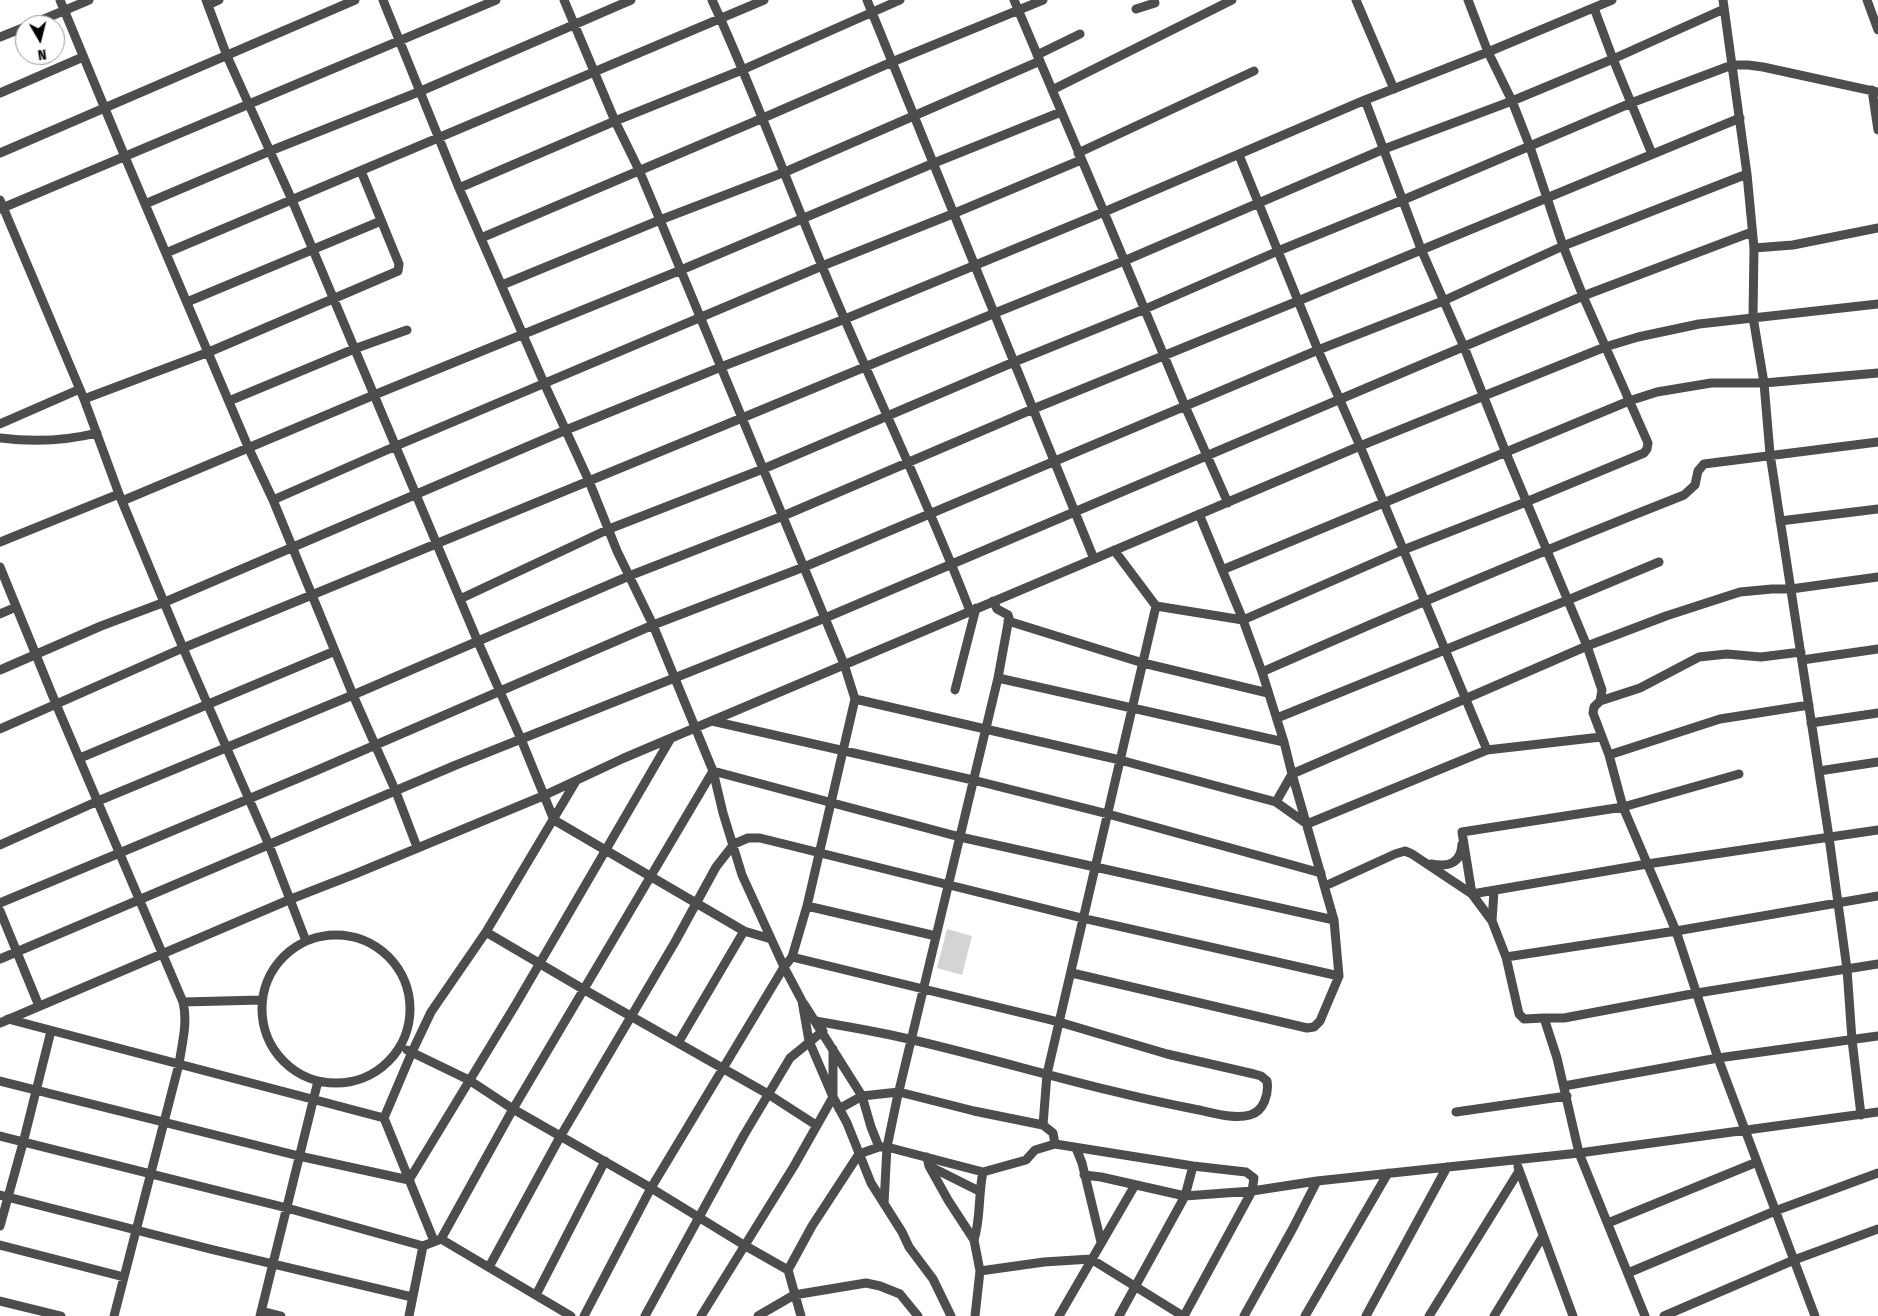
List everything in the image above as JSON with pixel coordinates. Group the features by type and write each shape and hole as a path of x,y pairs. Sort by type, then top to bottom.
{"street":[{"path":"60,0 104,109 249,449 273,500 353,695 396,792 417,847"},
{"path":"55,15 89,0"},
{"path":"220,0 207,2 227,56 292,200 554,820 744,931 772,939"},
{"path":"0,154 355,0"},
{"path":"383,0 459,188 629,576 653,625 712,771 742,875 784,967 802,1001 823,1031 862,1096 883,1147"},
{"path":"306,941 269,845 183,648 121,498 80,389 1,206 125,157 496,0"},
{"path":"564,0 681,270 844,664 855,700 807,906 792,957 784,967 651,1188 584,1316"},
{"path":"145,204 270,151 421,91 631,0"},
{"path":"712,0 763,118 822,266 886,417 973,610 955,690"},
{"path":"166,254 764,0"},
{"path":"867,0 1094,558"},
{"path":"459,188 615,121 742,70 900,0"},
{"path":"1014,0 1163,355 1228,503"},
{"path":"481,238 892,62 1043,0"},
{"path":"1136,9 1155,3 1154,0"},
{"path":"1052,90 1232,0"},
{"path":"1356,0 1394,89"},
{"path":"1114,550 1156,606 1243,620 1403,550 1644,453 1647,449 1648,443 1563,246 1530,147 1512,101 1488,52 1468,0"},
{"path":"0,670 102,626 165,602 566,430 845,319 1104,212 1365,100 1488,52 1612,0"},
{"path":"1867,0 1878,30"},
{"path":"0,729 183,648 1124,261 1384,150 1512,101 1612,59 1723,4 1747,174 1754,248 1753,317 1764,383 1770,454 1820,771 1847,969 1852,1040 1861,1115"},
{"path":"1594,8 1612,59 1652,154"},
{"path":"0,37 15,31"},
{"path":"502,285 660,220 785,172 1039,58 1080,34"},
{"path":"0,93 83,57"},
{"path":"460,599 609,529 763,469 1631,103 1732,65 1763,67 1875,91 1878,130"},
{"path":"273,500 822,266 955,213 1080,156 1254,71"},
{"path":"1365,100 1421,249 1464,347 1526,502 1587,646 1602,690 1600,701 1594,708 1593,713 1609,756 1623,807 1676,931 1718,1058 1814,1316"},
{"path":"0,542 249,449 523,333 681,270 934,163 1061,112"},
{"path":"0,845 98,801 353,695 629,576 782,516 1163,355 1740,118"},
{"path":"1239,155 1318,350 1487,750"},
{"path":"84,399 209,352 398,271 400,264 361,171"},
{"path":"0,903 653,625 804,567 1318,350 1443,301 1563,246 1747,174"},
{"path":"187,302 381,221"},
{"path":"1754,248 1793,245 1878,228"},
{"path":"0,959 521,739 825,618 1583,296 1752,232"},
{"path":"4,1021 291,899 543,796 671,738 1094,558 1360,446 1605,346 1699,324 1878,304"},
{"path":"229,401 354,349 407,330"},
{"path":"1222,570 1629,401 1657,392 1711,383 1764,383 1878,373"},
{"path":"0,424 80,389"},
{"path":"0,438 72,440 97,433"},
{"path":"1262,672 1425,600 1684,495 1695,485 1698,471 1704,464 1770,454 1878,442"},
{"path":"1780,521 1878,509"},
{"path":"1072,973 1307,1028 1314,1027 1320,1021 1339,976 1334,920 1277,718 1243,620 1199,514"},
{"path":"1277,718 1659,562"},
{"path":"0,567 56,704 183,1002 186,1024 179,1064 114,1316"},
{"path":"1276,802 1292,774 1587,646 1666,616 1740,592 1791,589 1878,577"},
{"path":"884,1204 883,1147 912,1039 998,678 1008,615 997,609 994,601"},
{"path":"1043,1125 1047,1074 1156,606"},
{"path":"0,614 16,607"},
{"path":"1008,621 1142,663 1268,693"},
{"path":"1600,701 1640,688 1699,657 1727,654 1761,658 1878,649"},
{"path":"80,758 335,651"},
{"path":"998,678 1284,742"},
{"path":"855,700 1120,760 1276,802 1307,824"},
{"path":"1609,756 1720,719 1809,705"},
{"path":"1811,723 1878,714"},
{"path":"712,721 761,730 974,780 1108,814 1321,873"},
{"path":"1307,824 1487,750 1602,737"},
{"path":"409,1180 540,963 671,738"},
{"path":"1820,771 1878,762"},
{"path":"712,771 960,837 1334,920"},
{"path":"0,1136 287,1208 423,1246 438,1240 712,771"},
{"path":"1462,832 1623,807 1739,774"},
{"path":"571,1316 489,1267 438,1240 409,1180 384,1118 431,1012 486,932 576,781"},
{"path":"1472,894 1647,864 1878,830"},
{"path":"1325,886 1405,851 1431,864 1451,865 1458,859 1462,851 1462,832"},
{"path":"1462,832 1472,894"},
{"path":"489,1267 560,1137 675,942 716,867 734,844 748,838 760,838 1082,918 1339,976"},
{"path":"1412,854 1472,894 1492,921 1506,957 1519,1014 1524,1019 1564,1018 1697,993 1878,964"},
{"path":"1492,921 1494,891"},
{"path":"1506,957 1676,931 1878,896"},
{"path":"807,906 936,936"},
{"path":"0,911 39,1006"},
{"path":"678,1043 744,931"},
{"path":"486,932 768,1094 816,1125"},
{"path":"329,935 352,937 374,945 392,960 404,980 410,1002 408,1025 400,1047 388,1062 373,1073 355,1081 336,1084 318,1081 296,1072 279,1057 266,1038 261,1000 272,971 286,954 306,941 329,935"},
{"path":"792,957 1059,1022 1167,1054 1261,1076 1267,1081 1267,1098 1256,1113 1249,1116 1235,1116 1165,1103 912,1039 816,1021"},
{"path":"183,1002 261,1000"},
{"path":"802,1001 809,1041 871,1183 902,1232 909,1247 933,1279 951,1316"},
{"path":"1544,1018 1567,1096 1579,1153 1645,1316"},
{"path":"4,1021 51,1031 384,1118"},
{"path":"0,1226 4,1196 23,1143 51,1031"},
{"path":"644,1316 790,1058 823,1031"},
{"path":"1564,1086 1718,1058 1878,1036"},
{"path":"400,1047 469,1080 560,1137 605,1161 788,1270"},
{"path":"701,1316 794,1166 833,1097 833,1048"},
{"path":"0,1081 299,1156 409,1180"},
{"path":"281,1316 261,1314 318,1081"},
{"path":"839,1109 862,1096 899,1092 974,1111 1043,1125 1053,1133 1055,1144"},
{"path":"1456,1112 1567,1096"},
{"path":"1084,1175 1101,1177 1185,1196 1252,1191 1317,1181 1579,1153 1878,1112"},
{"path":"801,1316 788,1270 817,1218 859,1154 883,1147 928,1162 983,1172 1026,1160 1035,1150 1055,1144 1251,1174 1254,1178 1252,1191 1184,1316 1091,1258 980,1271"},
{"path":"1076,1148 1101,1242"},
{"path":"1515,1160 1573,1316"},
{"path":"536,1295 605,1161"},
{"path":"928,1162 979,1191"},
{"path":"928,1162 948,1200 974,1240 980,1271 975,1316"},
{"path":"1608,1223 1757,1162"},
{"path":"1119,1316 1185,1196 1193,1166"},
{"path":"1366,1316 1447,1167"},
{"path":"974,1240 979,1225 979,1191 983,1172"},
{"path":"1429,1316 1519,1172"},
{"path":"1305,1316 1388,1173"},
{"path":"1628,1273 1775,1211 1878,1173"},
{"path":"1244,1316 1317,1181"},
{"path":"1059,1316 1135,1185"},
{"path":"4,1196 210,1249 412,1297"},
{"path":"1664,1316 1794,1260 1878,1229"},
{"path":"1494,1316 1543,1236"},
{"path":"0,1245 124,1277"},
{"path":"409,1316 423,1246"},
{"path":"758,1316 794,1295 866,1283 900,1294 918,1316"},
{"path":"0,1301 61,1316"}],"shaded area":[{"path":"947,929 972,936 962,975 937,968"}]}
